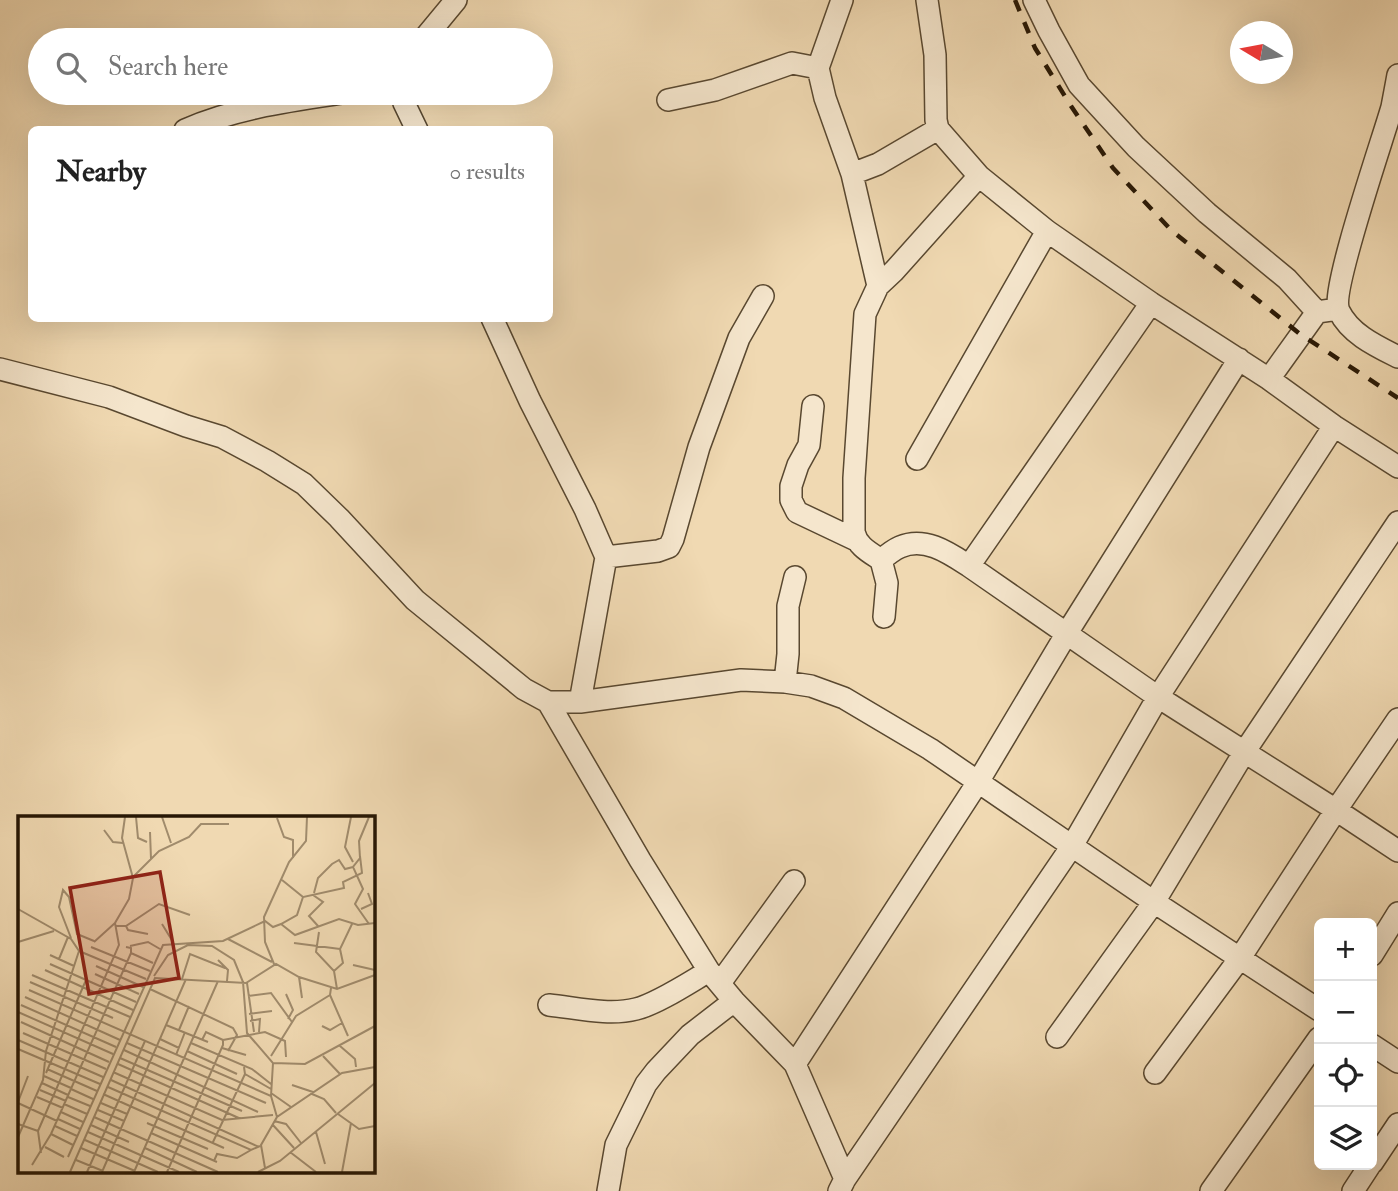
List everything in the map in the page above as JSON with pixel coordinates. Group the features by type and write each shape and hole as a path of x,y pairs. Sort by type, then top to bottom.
{"street":[{"path":"433,28 456,0"},
{"path":"842,0 818,68 825,98 852,174 878,286"},
{"path":"927,0 934,55 938,129 979,176 1047,231 1398,467"},
{"path":"1034,0 1079,85 1136,146 1207,213 1287,279 1370,342 1398,357"},
{"path":"667,100 715,90 792,63 818,68"},
{"path":"1269,379 1328,310 1339,290 1349,249 1389,152 1392,105 1398,75"},
{"path":"193,126 233,112 274,105"},
{"path":"405,105 415,126"},
{"path":"852,174 878,164 938,129"},
{"path":"856,540 854,478 865,314 878,286 979,176"},
{"path":"916,458 1047,231"},
{"path":"607,557 658,551 669,547 699,447 739,338 763,296"},
{"path":"969,566 1152,303"},
{"path":"494,322 607,557 580,702"},
{"path":"795,1064 978,782 1239,359"},
{"path":"4,365 109,397 222,437 267,461 304,484 415,600 524,689 548,702 580,702 741,680 811,686 844,698 930,749 1154,902 1314,1007"},
{"path":"813,406 809,445 791,486 791,500 797,512 856,540 881,560 887,583 884,617"},
{"path":"842,1185 1072,846 1158,697 1334,426"},
{"path":"1058,1037 1154,902 1245,751 1398,522"},
{"path":"881,560 898,547 914,542 943,549 1158,697 1398,851"},
{"path":"785,682 788,606 794,577"},
{"path":"548,702 639,860 715,977 734,1001 795,1064 842,1185"},
{"path":"1155,1073 1240,958 1398,719"},
{"path":"549,1006 617,1012 639,1009 669,994 715,977 794,881"},
{"path":"1377,948 1398,913"},
{"path":"608,1191 616,1145 646,1084 690,1035 734,1001"},
{"path":"1211,1191 1315,1044"},
{"path":"1377,1048 1398,1062"},
{"path":"1377,1155 1398,1124"},
{"path":"1353,1191 1367,1170"}],"railway":[{"path":"1015,0 1035,48 1113,168 1172,231 1300,334 1398,398"}]}
